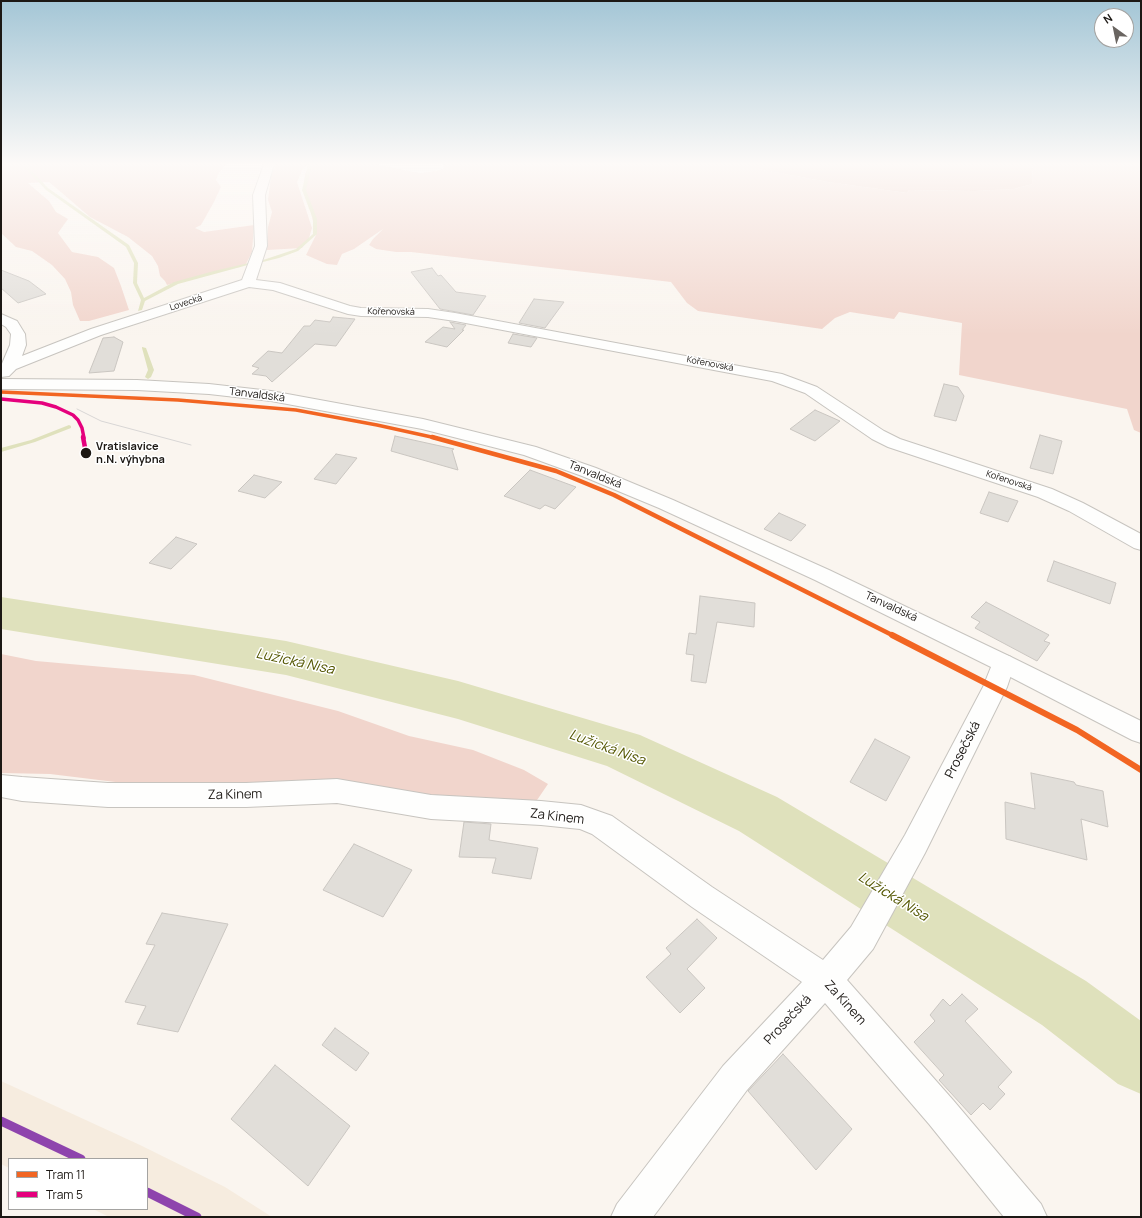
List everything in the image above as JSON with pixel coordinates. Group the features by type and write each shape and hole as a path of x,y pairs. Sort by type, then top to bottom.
{"street":[{"path":"248,282 260,246 260,221"},
{"name":"Lovecká","path":"4,375 96,332 248,282"},
{"name":"Kořenovská","path":"248,282 275,286 348,310 361,312 428,313 455,316 776,377 811,390 878,435 894,443 1045,493 1076,507 1141,543"},
{"path":"1,318 12,324 18,334 18,345 4,375"},
{"name":"Tanvaldská","path":"4,375 209,389 259,394 424,424 530,451 589,472 666,504 822,575 1004,663 1141,734"},
{"name":"Prosečská","path":"630,1217 735,1078 797,1008 826,980 862,938 915,844 995,687 1004,663"},
{"name":"Za Kinem","path":"1,786 22,789 108,795 246,795 337,791 431,807 541,813 581,817 602,825 702,897 826,980 942,1112 1028,1217"}],"shaded area":[{"path":"1,221 67,221 58,233 72,252 98,257 114,268 129,310 89,321 80,321 73,305 71,292 65,279 52,265 32,251 16,247 1,233"},
{"path":"97,221 203,221 201,225 195,228 204,232 254,225 252,252 246,264 240,267 205,274 167,285 160,276 158,266 152,256 128,237"},
{"path":"270,221 310,221 312,228 309,238 302,248 267,250"},
{"path":"313,221 1141,221 1141,433 1134,430 1127,409 959,375 962,323 899,312 894,319 850,312 835,318 822,329 698,311 687,303 671,282 411,252 396,252 376,249 369,245 383,229 354,249 342,254 337,265 327,264 306,255 316,235"},
{"path":"1,654 36,661 194,675 338,711 409,736 473,750 524,770 548,784 533,806 148,786 50,774 1,773"},
{"path":"1,1081 140,1145 225,1187 272,1217 109,1217 95,1210 148,1210 148,1158 8,1158 8,1168 1,1164"}],"building":[{"path":"432,268 438,276 441,275 456,292 486,296 473,315 440,309 411,272"},
{"path":"1,270 29,281 46,294 18,303 1,288"},
{"path":"534,299 564,302 545,328 519,323"},
{"path":"333,317 355,319 336,346 315,344 272,382 266,376 252,374 259,368 252,366 268,351 282,353 304,326 310,326 315,320 330,322"},
{"path":"450,322 466,325 462,330 464,330 447,347 425,342 443,327 455,329"},
{"path":"513,334 537,338 531,347 508,343"},
{"path":"114,337 123,342 114,371 89,373 103,338"},
{"path":"944,384 958,387 964,396 956,421 934,416"},
{"path":"815,410 840,421 815,441 790,429"},
{"path":"1040,435 1062,441 1053,474 1030,468"},
{"path":"395,436 454,449 452,450 458,470 391,451"},
{"path":"336,454 357,458 336,484 314,479"},
{"path":"530,470 576,487 555,509 545,505 540,509 504,496"},
{"path":"254,475 282,482 265,498 238,491"},
{"path":"989,492 1018,501 1008,522 980,513"},
{"path":"779,513 806,525 791,541 764,529"},
{"path":"176,537 197,544 171,569 149,563"},
{"path":"1054,561 1116,583 1110,604 1047,581"},
{"path":"700,596 755,603 754,627 717,622 706,683 691,681 694,655 686,654 689,633 696,634"},
{"path":"986,602 1049,635 1044,641 1050,643 1037,661 975,628 980,622 971,617"},
{"path":"875,739 910,757 886,801 850,782"},
{"path":"1031,773 1074,782 1076,785 1103,791 1108,827 1081,819 1087,860 1006,839 1005,802 1035,809"},
{"path":"464,822 491,824 489,840 538,848 531,879 492,873 496,858 459,857"},
{"path":"354,844 412,870 383,917 323,890"},
{"path":"162,913 228,924 178,1032 137,1024 146,1006 125,1002 155,945 146,944"},
{"path":"697,919 717,938 687,969 705,988 680,1013 646,977 671,954 666,948"},
{"path":"962,994 978,1009 965,1021 1012,1072 998,1087 1005,1094 990,1110 983,1103 971,1115 939,1080 944,1075 914,1042 935,1021 930,1015 943,999 950,1006"},
{"path":"335,1028 369,1053 356,1071 322,1045"},
{"path":"783,1054 852,1129 816,1170 748,1091"},
{"path":"275,1065 350,1126 308,1186 231,1119"}],"waterway":[{"path":"92,221 128,246 136,263 135,283 143,300"},
{"path":"264,261 297,250 315,234 315,221"},
{"path":"143,300 176,283 253,263"},
{"path":"140,310 143,300"},
{"path":"144,348 151,370 148,377"},
{"path":"1,450 33,441 69,427"},
{"name":"Lužická Nisa","path":"1,613 286,658 458,700 622,750 758,814 1064,1003 1141,1061"}],"tram line":[{"name":"11","path":"1,392 178,400 296,410 377,425 444,440 556,471 614,495 995,687 1077,730 1141,770"},
{"name":"5","path":"1,399 42,403 56,407 73,415 78,420 82,428 86,453"},
{"path":"77,409 101,421 191,445"}],"transit line":[{"path":"1,1121 79,1158"},
{"path":"148,1192 197,1217"}],"place":[{"name":"Vratislavice n.N. výhybna","path":"86,453"}]}
